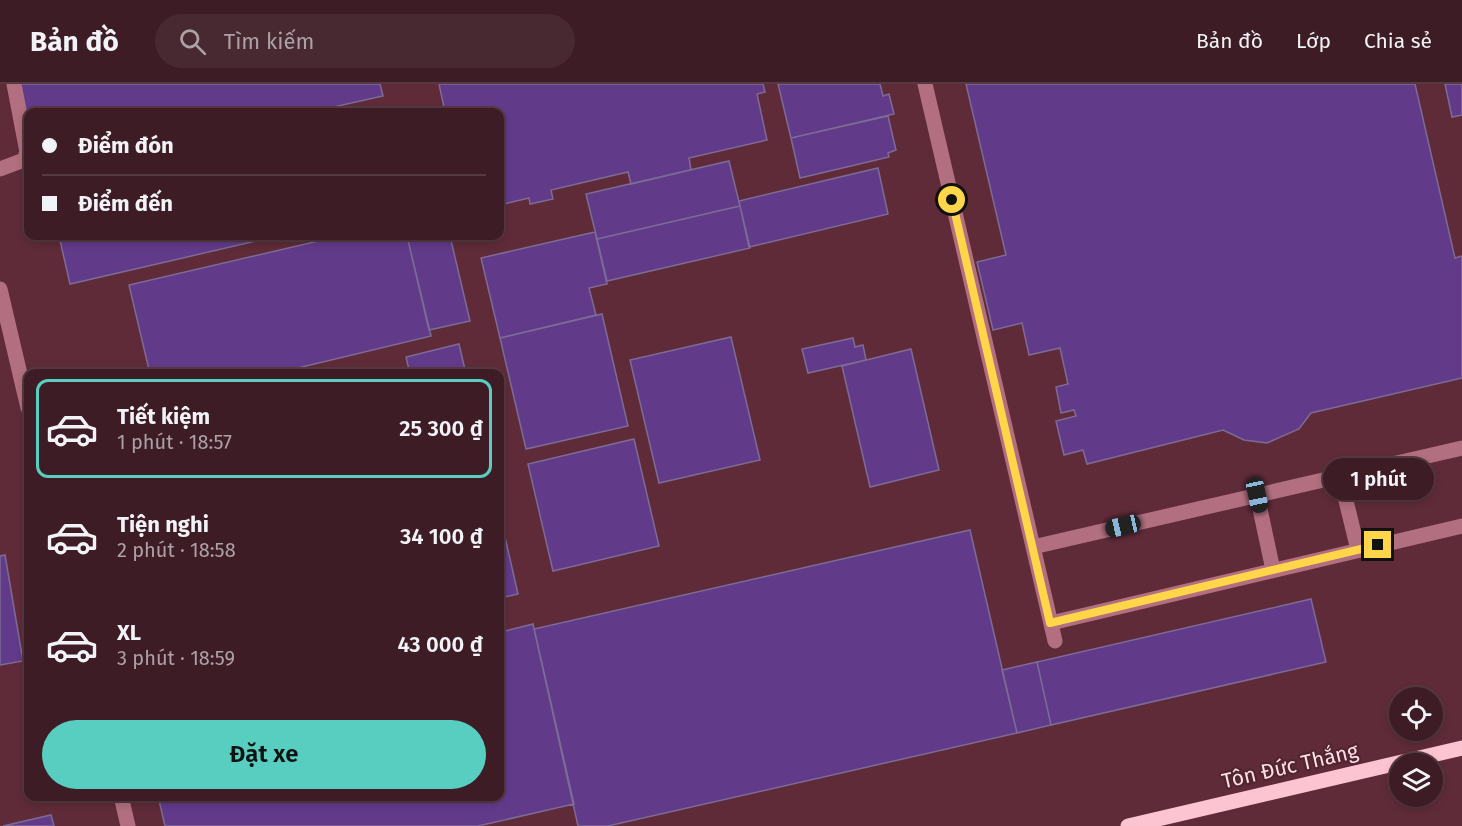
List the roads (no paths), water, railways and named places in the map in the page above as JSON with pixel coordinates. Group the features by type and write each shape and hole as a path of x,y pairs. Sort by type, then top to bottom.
{"main road":[{"name":"Tôn Đức Thắng","path":"1133,825 1462,748"}],"street":[{"path":"14,84 24,136"},
{"path":"925,84 1055,641"},
{"path":"0,169 24,160"},
{"path":"0,289 24,391"},
{"path":"1033,547 1462,448"},
{"path":"1340,476 1358,550"},
{"path":"1257,495 1273,570"},
{"path":"1050,623 1462,526"},
{"path":"122,801 128,826"}]}
